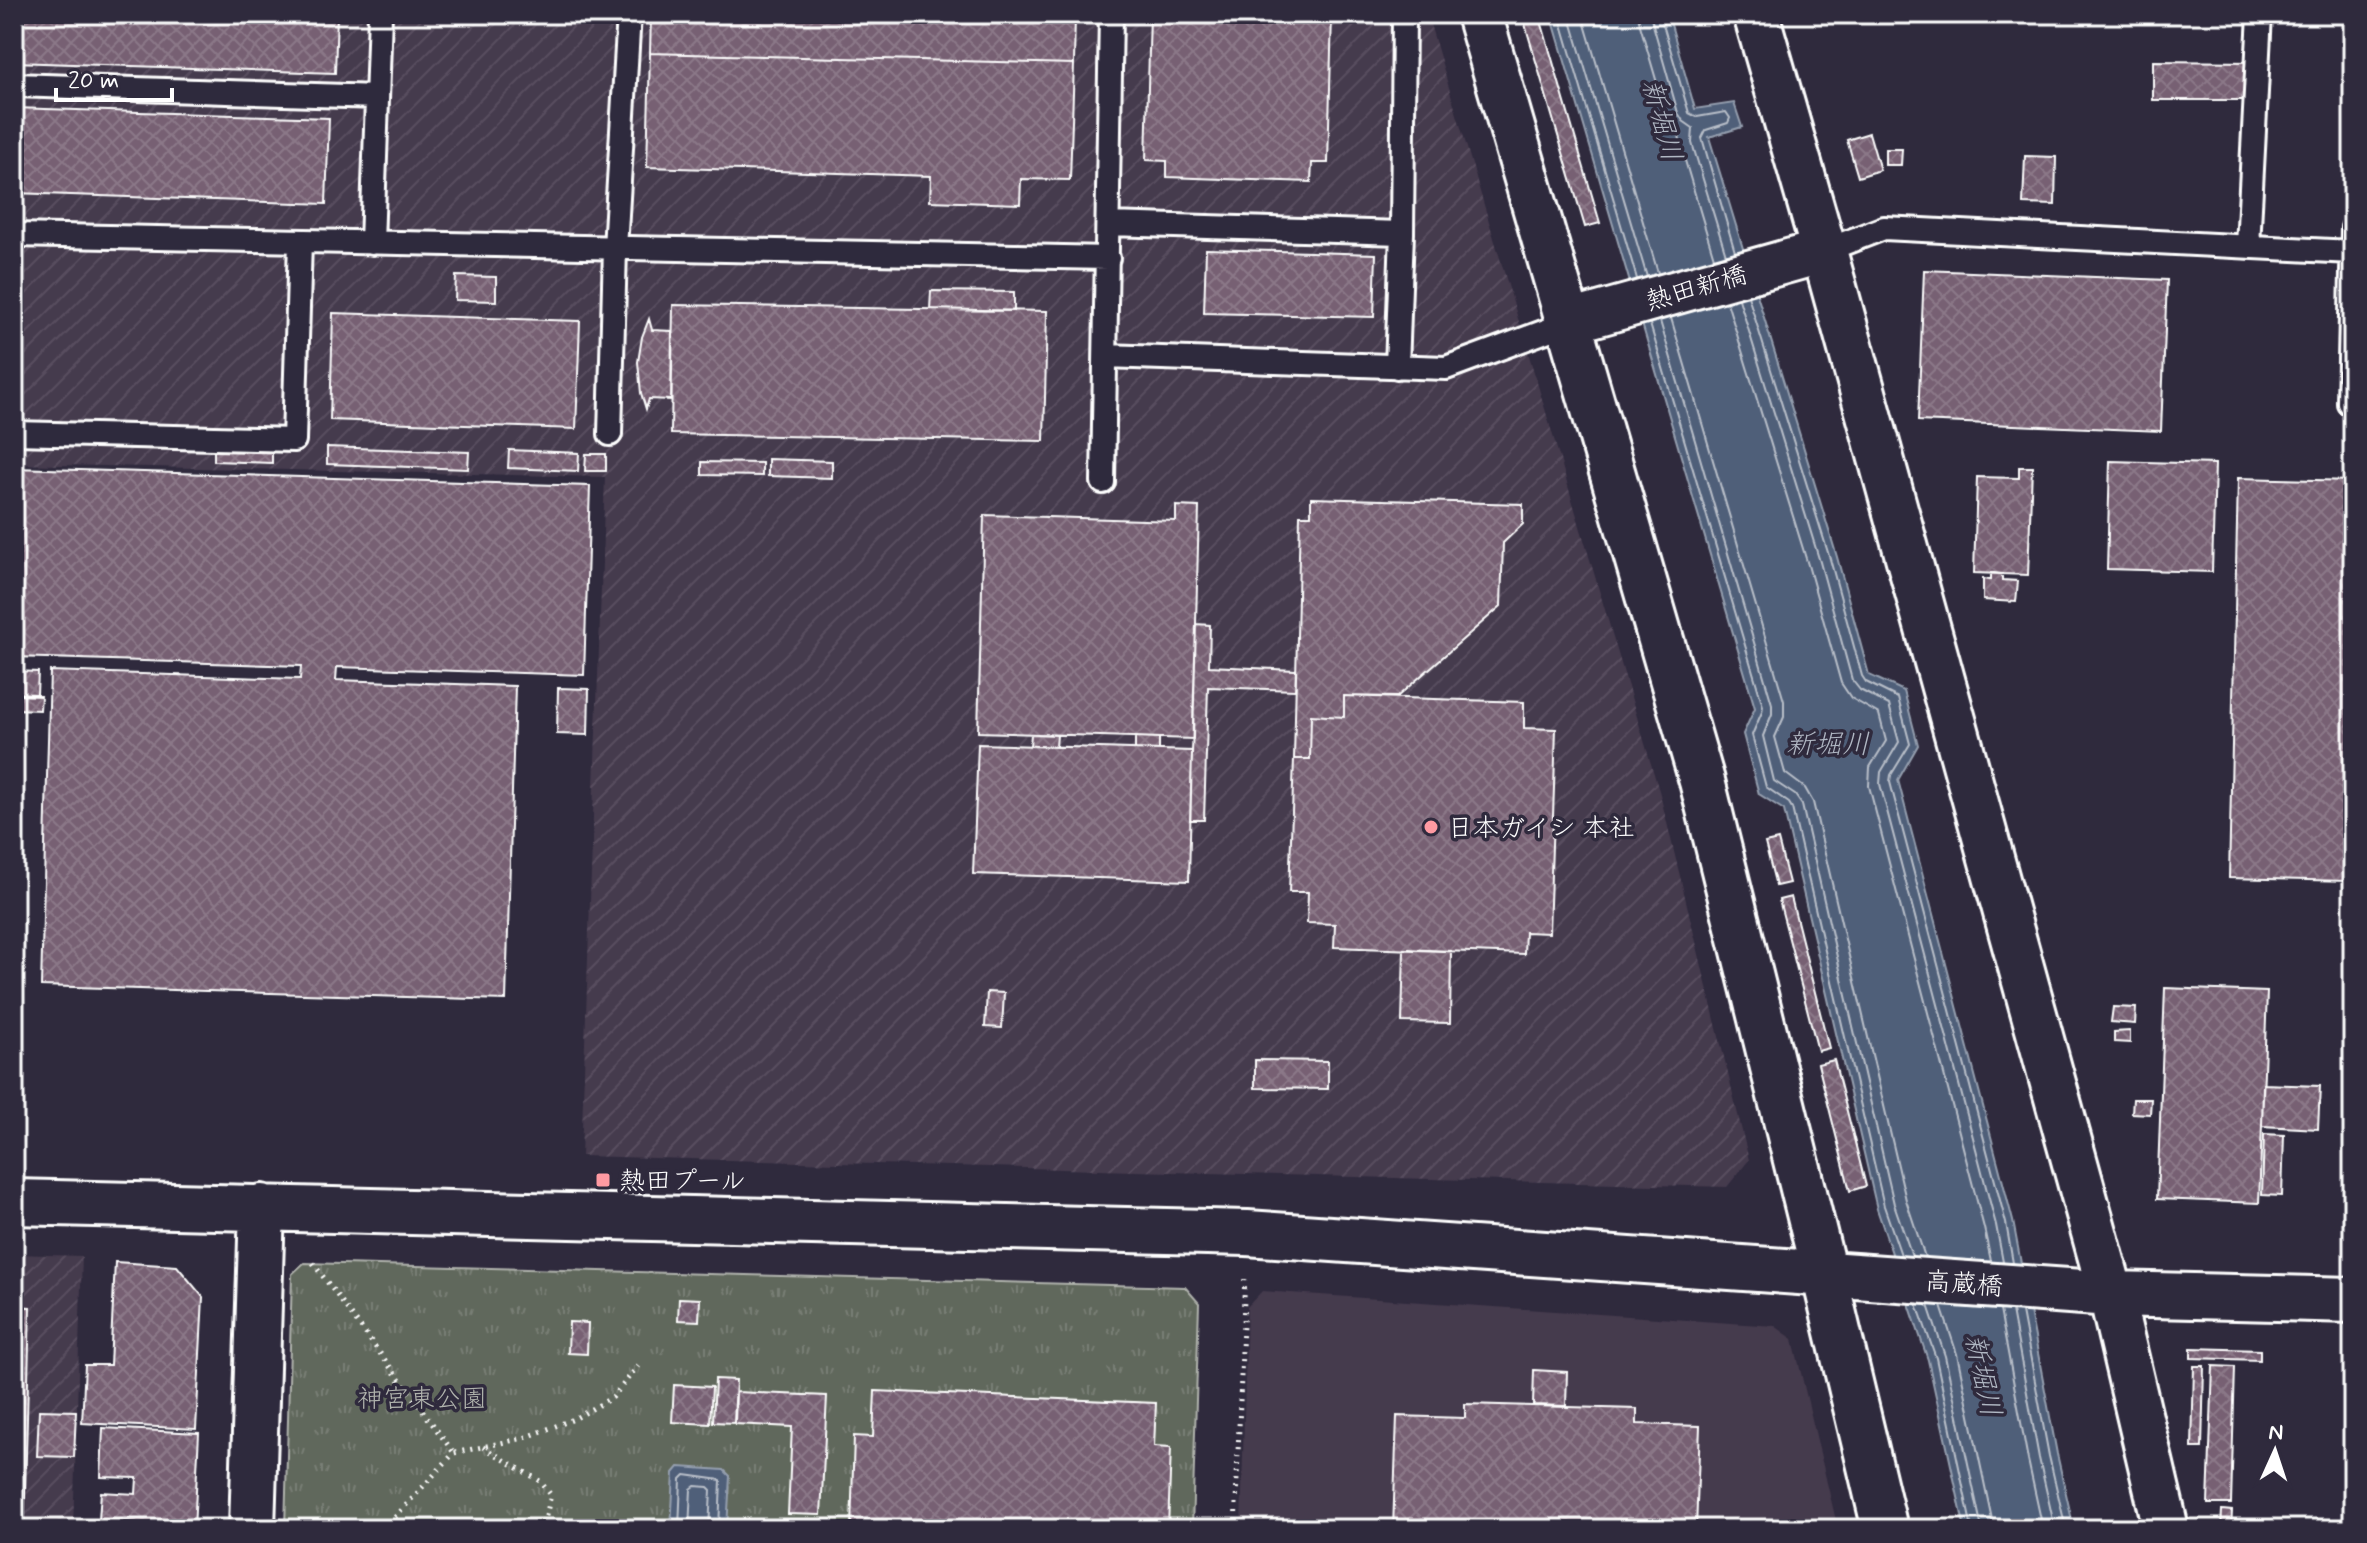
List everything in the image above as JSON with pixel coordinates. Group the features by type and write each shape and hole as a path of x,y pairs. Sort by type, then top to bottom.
{"street":[{"path":"1479,14 1589,317 1702,781 1842,1274 1885,1529"},
{"path":"1756,14 1805,256 2111,1294 2166,1529"},
{"name":"熱田新橋","path":"1589,317 1805,256"},
{"name":"高蔵橋","path":"14,1202 1247,1233 2111,1294 2353,1300"},
{"path":"252,1529 262,1207"}],"lane":[{"path":"372,243 380,14"},
{"path":"610,434 615,248 629,14"},
{"path":"1103,482 1111,14"},
{"path":"1397,367 1404,14"},
{"path":"2248,246 2260,14"},
{"path":"14,85 377,97"},
{"path":"1109,224 1402,233"},
{"path":"1805,256 1884,228 2352,252"},
{"path":"2349,403 2353,228"},
{"path":"14,235 1108,258"},
{"path":"14,433 294,440 300,241"},
{"path":"1106,356 1446,368 1589,317"}],"path":[{"path":"1235,1529 1247,1233"},
{"path":"313,1263 454,1453"},
{"path":"384,1529 454,1453 524,1438 574,1419 613,1397 638,1366"},
{"path":"482,1446 540,1481 551,1495 545,1520 525,1529"}],"shaded area":[{"path":"14,14 1427,14 1660,794 1749,1160 1727,1187 581,1156 605,477 14,464"},
{"path":"14,1254 82,1256 73,1529 14,1529"},
{"path":"1262,1291 1775,1326 1793,1339 1838,1529 1241,1529 1247,1307"}],"green space":[{"name":"神宮東公園","path":"304,1263 1185,1287 1199,1303 1192,1529 285,1529 292,1274"}],"water":[{"name":"新堀川","path":"1551,14 1668,14 1695,109 1734,103 1742,127 1709,137 1837,557 1869,675 1904,691 1918,745 1898,780 2013,1221 2074,1529 1965,1529 1928,1360 1877,1209 1784,810 1759,794 1743,734 1755,708"},
{"path":"679,1467 724,1470 730,1476 727,1529 671,1529 674,1473"}],"building":[{"path":"14,14 337,14 335,73 14,62"},
{"path":"651,14 1075,14 1074,64 650,53"},
{"path":"1150,14 1332,14 1328,163 1312,163 1311,182 1167,177 1167,161 1146,160"},
{"path":"1522,14 1539,14 1600,223 1585,227"},
{"path":"650,53 1074,64 1070,180 1021,179 1020,204 930,201 931,176 647,167"},
{"path":"2153,61 2253,62 2253,100 2153,100"},
{"path":"14,108 329,118 326,204 14,193"},
{"path":"1869,133 1880,170 1858,177 1847,140"},
{"path":"1885,149 1902,149 1901,165 1885,165"},
{"path":"2025,156 2056,157 2055,205 2023,204"},
{"path":"1206,249 1376,254 1374,317 1204,313"},
{"path":"1924,270 2167,280 2161,431 1918,421"},
{"path":"456,276 496,277 496,301 455,300"},
{"path":"931,291 1014,292 1014,311 930,310"},
{"path":"673,305 1047,311 1044,441 671,434"},
{"path":"333,313 580,321 576,429 330,420"},
{"path":"649,319 652,330 672,331 671,400 649,399 646,409 638,362"},
{"path":"214,445 272,447 272,463 214,461"},
{"path":"327,447 469,452 468,469 327,464"},
{"path":"509,450 579,453 578,471 508,468"},
{"path":"586,454 606,454 606,471 585,471"},
{"path":"768,459 832,461 832,478 768,476"},
{"path":"2110,461 2215,464 2212,572 2107,569"},
{"path":"702,462 762,463 762,476 702,475"},
{"path":"2019,467 2032,467 2028,575 1974,573 1977,477 2019,478"},
{"path":"14,468 590,486 584,675 337,667 336,680 515,686 506,1000 41,986 50,671 300,679 301,666 14,657"},
{"path":"2238,478 2353,481 2348,881 2229,878"},
{"path":"1311,498 1523,504 1523,524 1503,543 1501,606 1397,697 1344,696 1344,717 1311,715 1310,759 1294,759 1300,515 1311,515"},
{"path":"1176,506 1199,507 1193,739 978,732 984,515 1176,521"},
{"path":"1991,573 2002,574 2002,580 2018,581 2016,602 1983,600 1983,579 1991,580"},
{"path":"1196,624 1210,625 1209,666 1296,670 1295,690 1208,687 1204,820 1190,820"},
{"path":"2353,661 2353,881 2348,881"},
{"path":"14,671 38,672 37,694 14,693"},
{"path":"558,688 589,689 588,735 557,734"},
{"path":"14,695 41,696 40,710 14,709"},
{"path":"1344,696 1524,702 1524,728 1556,729 1549,933 1525,932 1524,954 1334,947 1335,924 1307,923 1308,892 1289,892 1294,759 1310,759 1311,715 1344,717"},
{"path":"1031,734 1057,735 1056,747 1030,746"},
{"path":"1135,737 1159,738 1159,750 1135,749"},
{"path":"978,744 1192,751 1189,881 973,874"},
{"path":"1778,840 1789,883 1776,886 1765,843"},
{"path":"1791,897 1829,1048 1818,1051 1779,900"},
{"path":"1404,949 1451,951 1450,1023 1402,1022"},
{"path":"2165,988 2267,992 2259,1203 2157,1199"},
{"path":"987,992 1004,993 1002,1028 985,1027"},
{"path":"2113,1007 2136,1008 2135,1024 2111,1022"},
{"path":"2130,1031 2130,1043 2114,1042 2114,1032"},
{"path":"1255,1060 1328,1061 1328,1089 1255,1088"},
{"path":"1834,1060 1866,1186 1850,1191 1818,1064"},
{"path":"2263,1084 2320,1086 2318,1129 2262,1126"},
{"path":"2133,1099 2151,1099 2150,1114 2132,1113"},
{"path":"2264,1134 2284,1135 2282,1196 2262,1195"},
{"path":"115,1262 177,1266 203,1297 196,1429 82,1423 85,1365 110,1365"},
{"path":"679,1298 700,1299 699,1321 678,1320"},
{"path":"14,1306 30,1307 24,1529 14,1529"},
{"path":"569,1322 588,1323 587,1354 568,1353"},
{"path":"2191,1348 2260,1350 2260,1360 2191,1358"},
{"path":"2194,1366 2204,1366 2202,1448 2192,1448"},
{"path":"2213,1366 2235,1367 2231,1504 2208,1504"},
{"path":"1534,1370 1567,1372 1566,1406 1533,1405"},
{"path":"715,1379 736,1380 734,1423 713,1422"},
{"path":"674,1385 712,1387 710,1424 672,1422"},
{"path":"875,1391 1156,1403 1154,1446 1171,1447 1168,1529 851,1529 854,1436 873,1437"},
{"path":"736,1392 827,1396 821,1515 788,1514 792,1427 735,1424"},
{"path":"1465,1404 1637,1409 1637,1424 1700,1426 1696,1529 1393,1529 1397,1416 1465,1418"},
{"path":"39,1410 76,1411 74,1457 37,1456"},
{"path":"103,1428 199,1433 194,1529 135,1529 136,1522 99,1520 101,1492 136,1494 137,1478 101,1477"},
{"path":"2222,1510 2232,1511 2231,1529 2221,1529"}],"place":[{"name":"日本ガイシ 本社","path":"1431,827"},
{"name":"熱田プール","path":"603,1180"}]}
